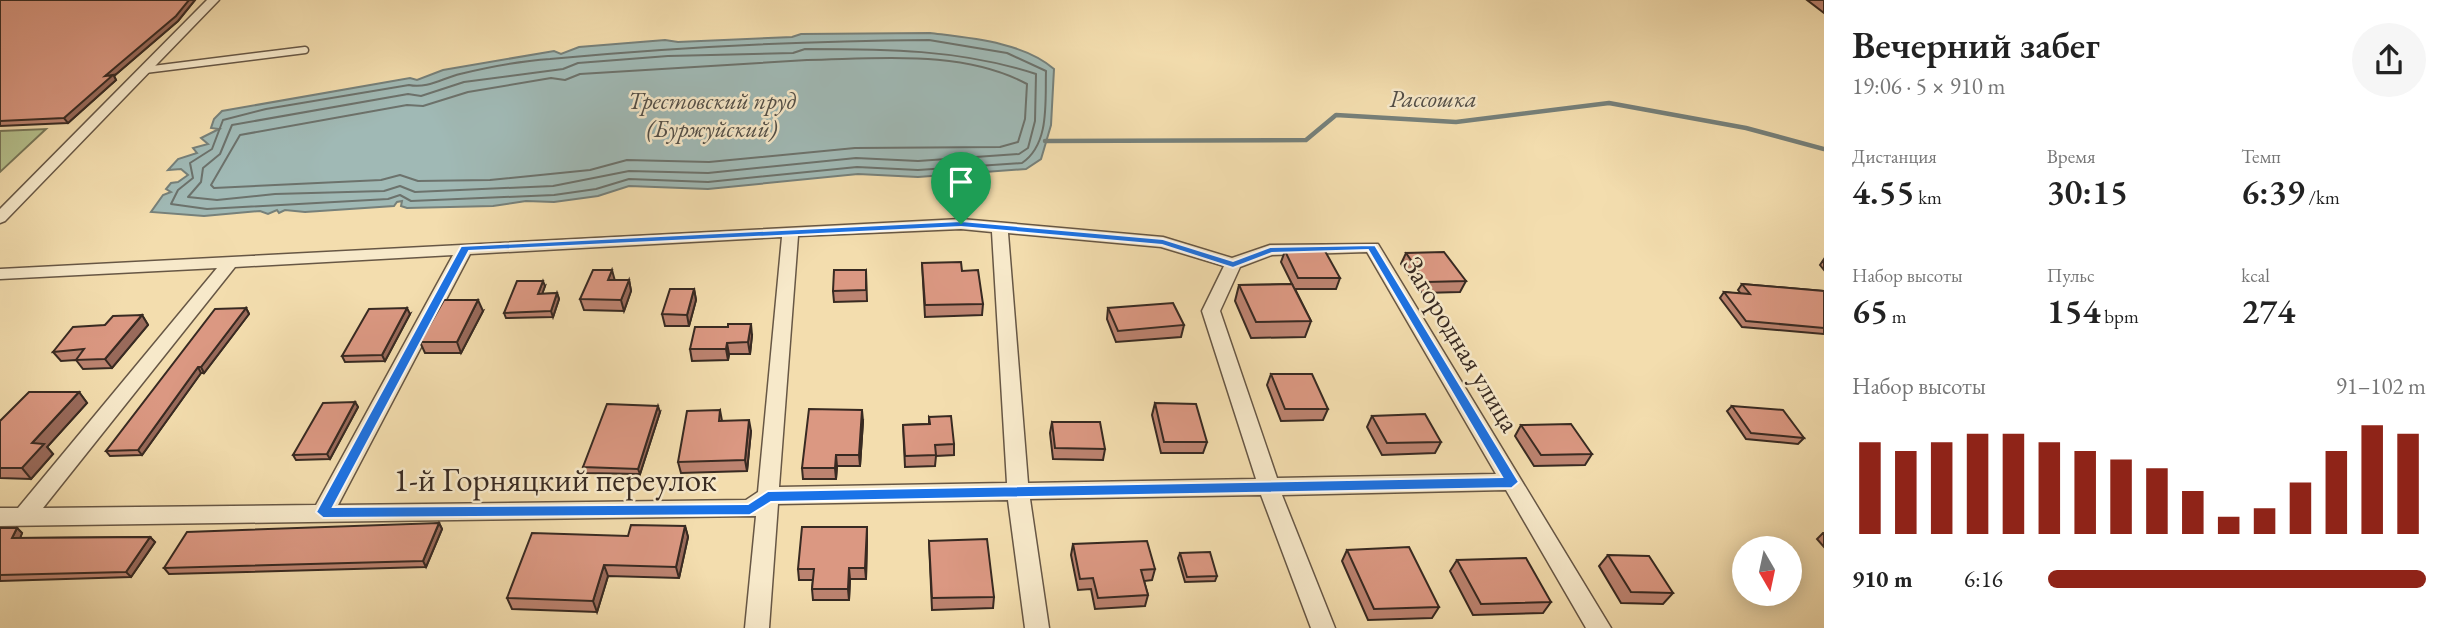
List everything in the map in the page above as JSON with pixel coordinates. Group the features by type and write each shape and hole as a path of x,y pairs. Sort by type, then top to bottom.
{"street":[{"path":"0,218 213,0"},
{"path":"0,274 961,224 1163,242 1233,264 1211,311 1269,487 1323,628"},
{"path":"1000,227 1018,492 1037,628"},
{"path":"757,628 759,503 790,232"},
{"name":"Загородная улица","path":"1233,264 1270,250 1372,247 1599,628"},
{"path":"323,512 465,248"},
{"path":"24,516 231,261"},
{"path":"759,503 1018,492 1512,482"},
{"name":"1-й Горняцкий переулок","path":"0,517 759,503"}],"lane":[{"path":"145,70 306,50"}],"green space":[{"path":"46,129 0,172 0,131"}],"water":[{"name":"Трестовский пруд (Буржуйский)","path":"930,33 979,39 1012,47 1054,69 1051,125 1041,159 1026,169 918,177 858,174 708,189 629,186 598,196 493,206 407,208 401,206 402,201 394,206 305,212 285,210 279,213 277,210 268,214 260,211 204,216 151,212 163,195 171,192 166,189 171,183 188,175 181,169 168,170 178,159 197,153 193,148 208,144 201,138 219,129 211,128 214,119 222,111 410,78 417,80 443,70 554,51 561,54 579,47 665,40 678,42 792,37 801,34"}],"building":[{"path":"0,0 189,0 176,16 105,76 113,75 64,118 0,121"},
{"path":"1285,251 1325,251 1340,278 1298,278"},
{"path":"1444,252 1466,281 1426,282 1406,253"},
{"path":"961,262 962,271 978,270 983,304 925,305 922,263"},
{"path":"593,270 612,270 608,280 629,280 621,300 580,299"},
{"path":"834,270 866,270 866,290 833,291"},
{"path":"517,281 543,281 538,294 557,293 551,311 504,313"},
{"path":"1292,284 1311,321 1256,322 1239,285"},
{"path":"1742,284 1824,291 1824,328 1746,321 1724,292 1750,294"},
{"path":"670,289 694,289 687,315 662,314"},
{"path":"444,300 478,300 457,342 420,342"},
{"path":"1173,303 1184,325 1118,331 1108,308"},
{"path":"246,308 201,367 198,367 138,450 106,451 215,309"},
{"path":"407,308 382,355 342,356 369,309"},
{"path":"142,315 105,359 76,360 84,349 53,352 73,327 105,325 113,316"},
{"path":"728,324 751,324 748,342 727,343 726,349 690,349 695,327 728,327"},
{"path":"1271,374 1312,374 1328,409 1285,409"},
{"path":"29,392 79,392 32,443 44,444 22,468 0,468 0,421"},
{"path":"355,402 327,454 293,455 323,403"},
{"path":"1155,403 1196,404 1207,442 1164,442"},
{"path":"607,404 658,406 638,469 583,467"},
{"path":"1732,406 1783,410 1804,438 1751,433"},
{"path":"809,409 862,410 859,455 836,455 835,468 802,468"},
{"path":"720,410 719,421 749,420 745,460 678,462 687,411"},
{"path":"1425,414 1441,442 1387,443 1372,416"},
{"path":"951,416 954,444 935,445 936,455 905,456 903,425 930,424 929,417"},
{"path":"1052,422 1100,422 1105,449 1055,448"},
{"path":"1571,424 1592,454 1541,455 1521,425"},
{"path":"439,523 423,561 164,568 187,532"},
{"path":"631,525 685,526 676,567 604,565 593,601 507,598 532,533 628,536"},
{"path":"802,527 867,527 865,568 849,568 848,589 812,589 814,569 798,569"},
{"path":"0,528 17,528 12,538 150,537 126,572 0,575"},
{"path":"987,539 994,597 932,598 929,541"},
{"path":"1147,541 1155,569 1141,570 1148,595 1098,598 1093,578 1080,579 1073,544"},
{"path":"1409,547 1439,607 1374,609 1347,550"},
{"path":"1210,552 1217,576 1187,577 1180,553"},
{"path":"1608,555 1649,556 1673,593 1631,592"},
{"path":"1526,558 1551,602 1481,604 1457,560"}],"waterway":[{"name":"Рассошка","path":"1045,141 1306,140 1336,115 1456,122 1609,103 1746,128 1824,149"}],"route":[{"path":"961,224 1163,242 1233,264 1270,250 1372,247 1512,482 768,496 750,509 323,512 465,248 961,224"}]}
